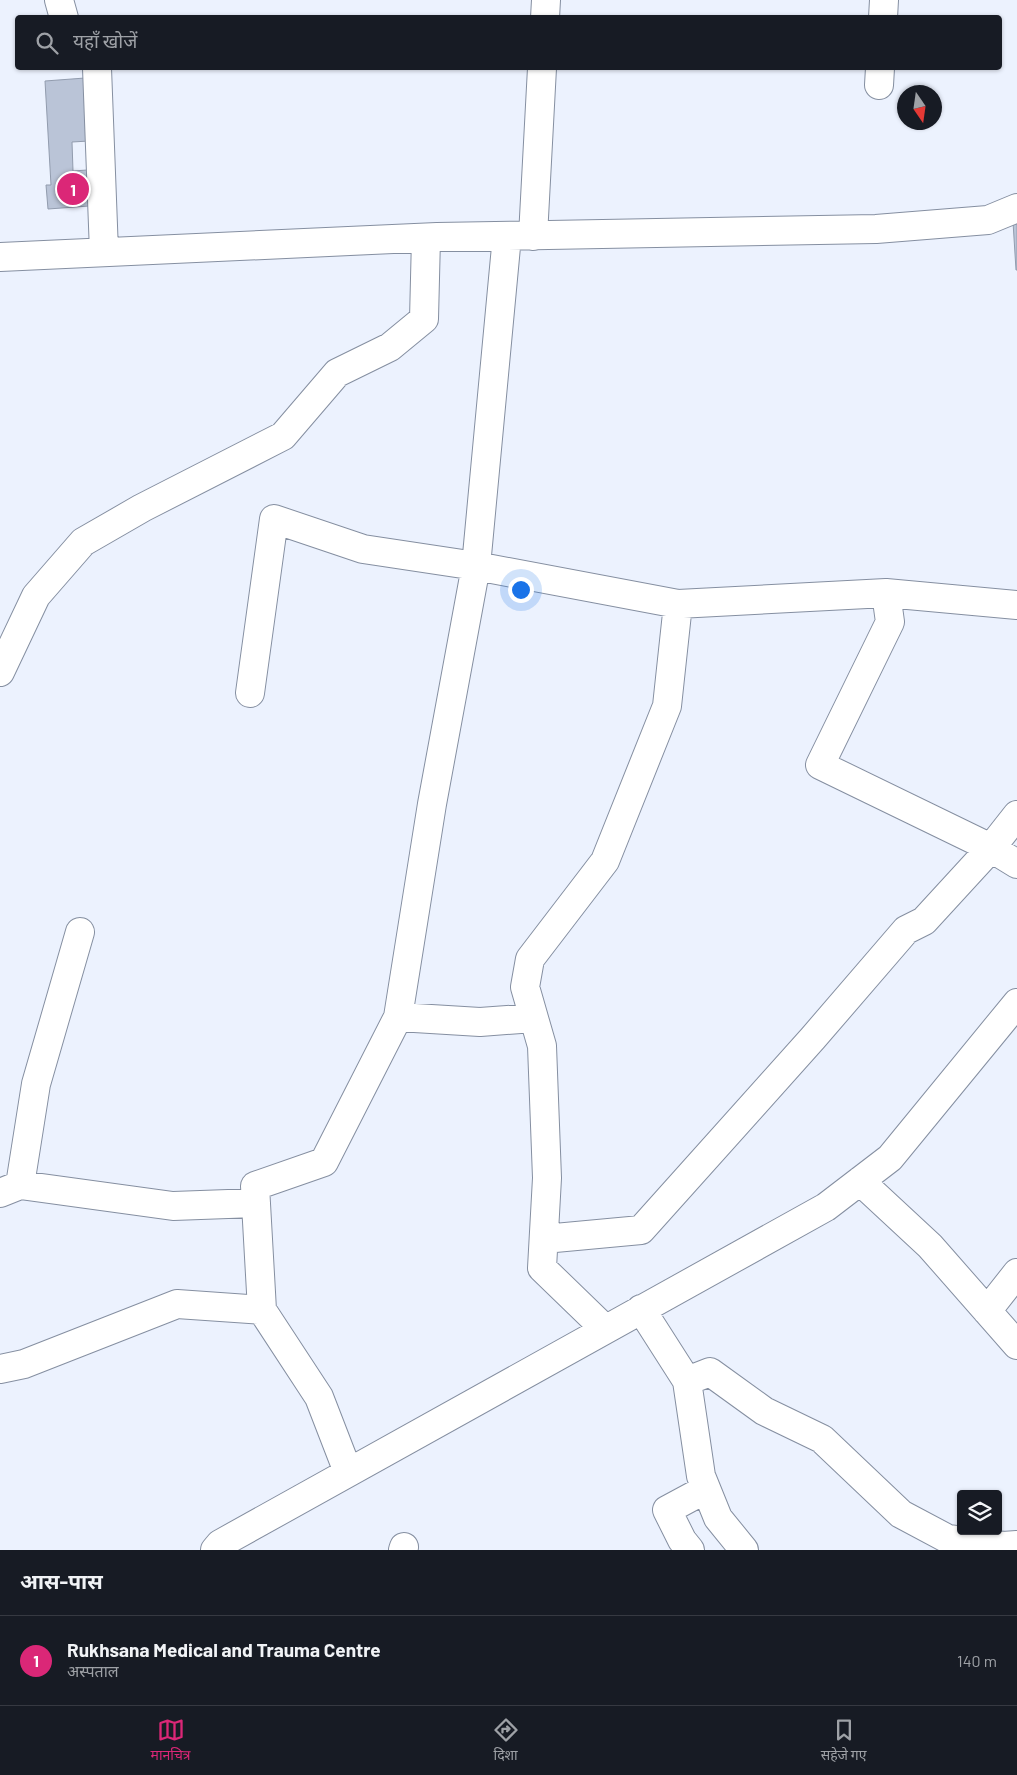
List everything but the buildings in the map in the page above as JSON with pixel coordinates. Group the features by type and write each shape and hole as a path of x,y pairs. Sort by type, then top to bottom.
{"street":[{"path":"59,0 63,15"},
{"path":"545,15 546,0"},
{"path":"883,15 884,0"},
{"path":"97,70 104,252"},
{"path":"348,1472 319,1397 262,1310 255,1186 324,1162 398,1017 432,804 476,566 542,70"},
{"path":"0,257 426,238 876,229 988,220 1017,208"},
{"path":"1,670 36,596 83,542 142,508 284,436 337,374 390,346 424,319 426,238"},
{"path":"250,693 274,519 363,549 476,566 678,604 886,593 1017,605"},
{"path":"886,593 890,622 820,765 991,848 1017,864"},
{"path":"605,1329 542,1268 547,1178 542,1046 525,987 530,959 604,862 668,706 678,604"},
{"path":"544,1239 640,1230 813,1038 906,930 924,921 991,848 1017,815"},
{"path":"80,932 36,1084 10,1189 173,1206 256,1203"},
{"path":"214,1550 220,1544 348,1472 826,1206 890,1158 1017,1003"},
{"path":"398,1017 480,1022 534,1018"},
{"path":"860,1181 930,1246 1017,1345"},
{"path":"987,1311 1017,1273"},
{"path":"0,1369 24,1364 177,1304 262,1310"},
{"path":"641,1309 687,1381 701,1476 718,1518 744,1550"},
{"path":"687,1381 710,1372 764,1411 822,1439 901,1514 948,1539 1003,1546 1017,1544"},
{"path":"690,1550 682,1540 666,1510 706,1489"}],"place":[{"name":"Rukhsana Medical and Trauma Centre","path":"73,189"}]}
